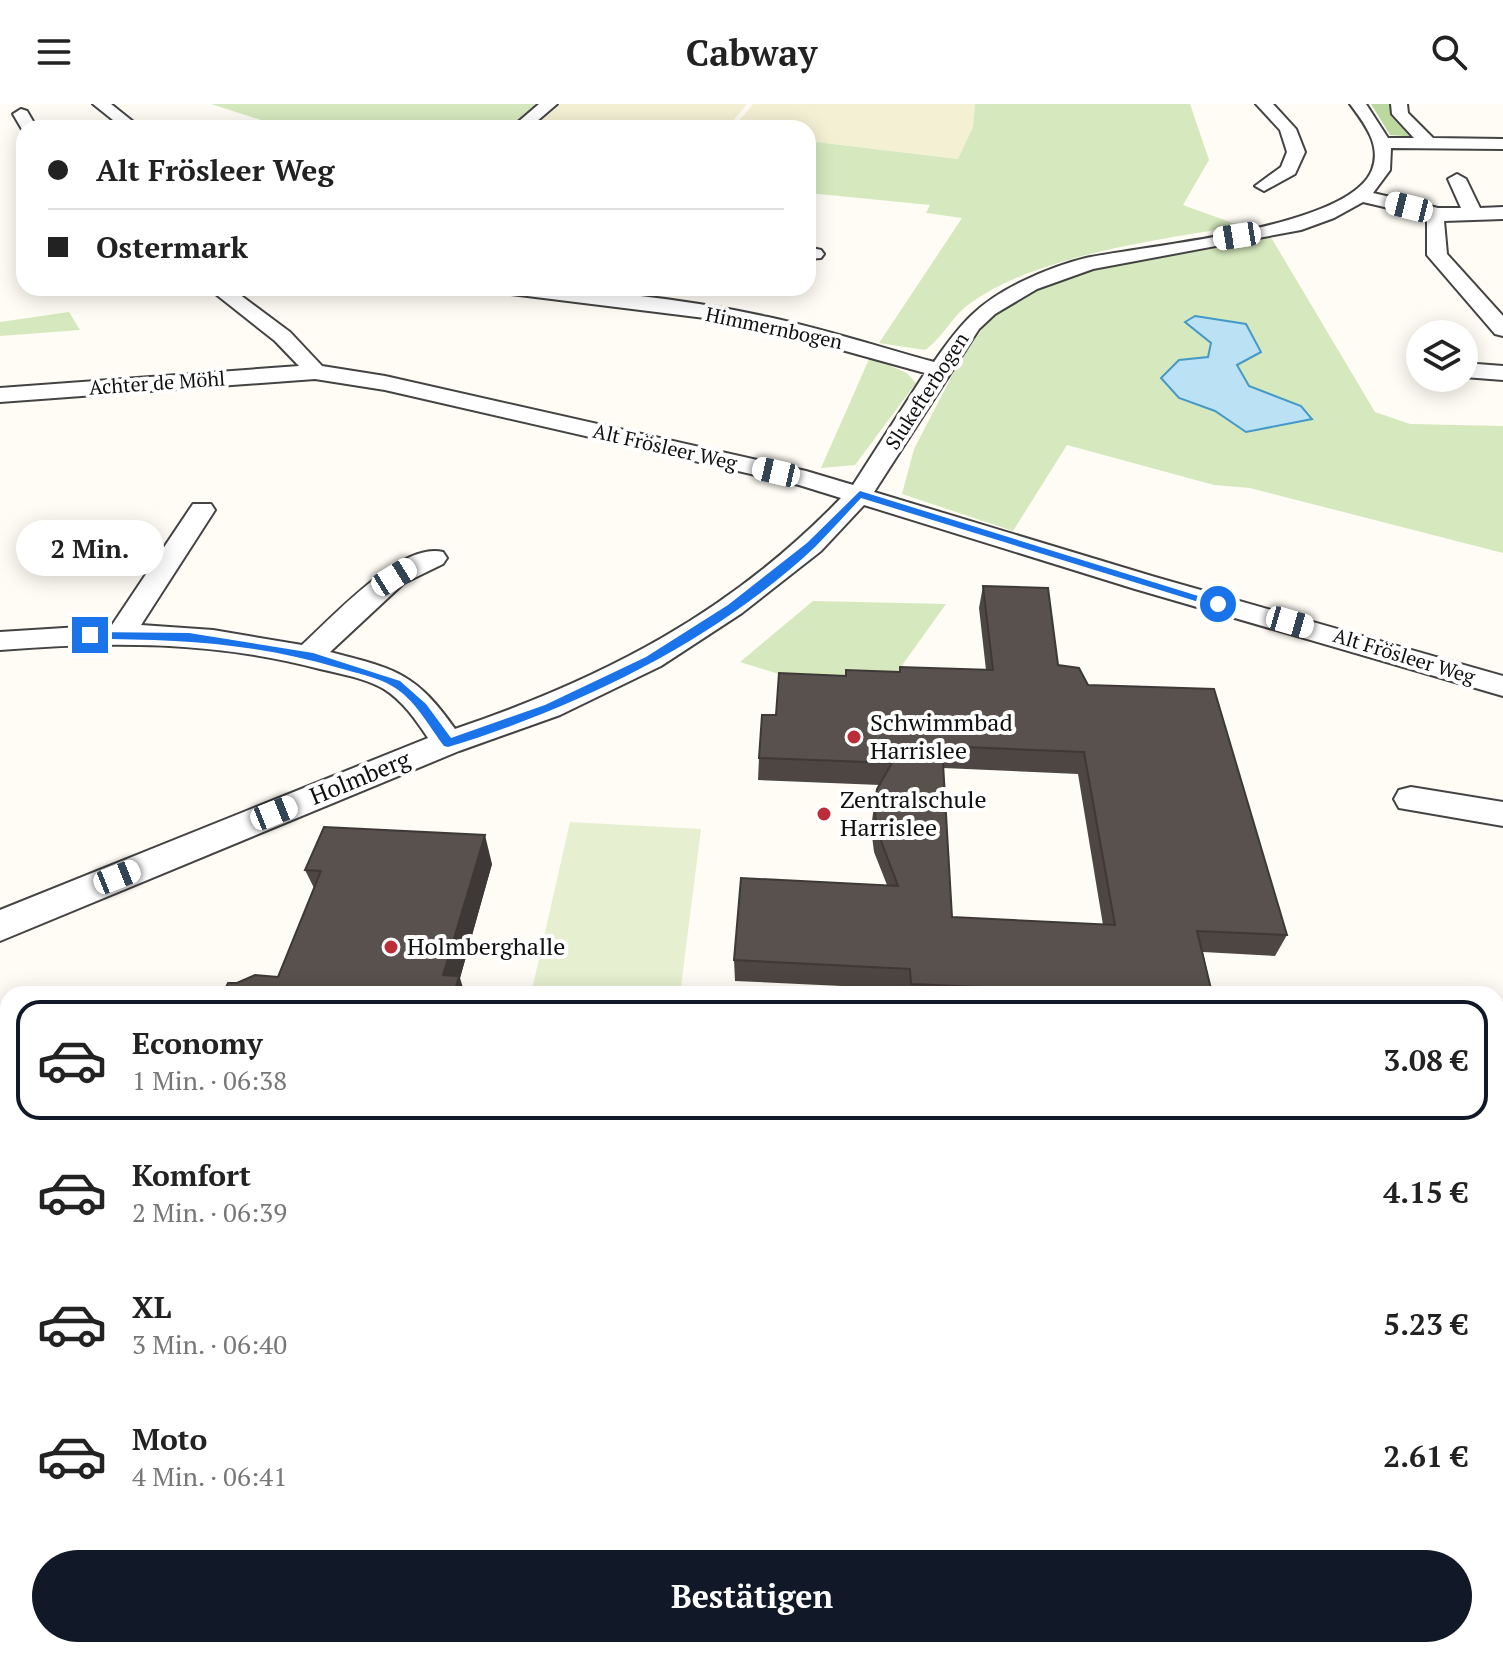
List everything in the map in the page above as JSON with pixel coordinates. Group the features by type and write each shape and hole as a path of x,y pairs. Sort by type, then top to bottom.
{"street":[{"path":"101,104 122,120"},
{"path":"529,120 549,104"},
{"path":"1264,104 1288,129 1296,152 1289,170 1264,186"},
{"path":"1358,104 1378,134 1384,160 1376,180 1361,196 1438,214 1503,213"},
{"path":"1399,104 1400,114 1437,145 1473,213"},
{"path":"1381,143 1503,144"},
{"name":"Slukefterbogen","path":"860,494 971,324 1011,295 1051,276 1131,255 1294,226 1361,196"},
{"path":"1438,214 1435,221 1437,255 1499,321"},
{"path":"228,296 305,358 315,372"},
{"name":"Himmernbogen","path":"635,296 768,323 939,370"},
{"path":"1478,371 1503,373"},
{"name":"Achter de Möhl","path":"0,395 315,372"},
{"name":"Alt Frösleer Weg","path":"315,372 447,397 806,479 1145,583 1503,686"},
{"name":"Holmberg","path":"0,926 448,743 549,708 650,659 732,607 811,545 860,494"},
{"path":"121,634 202,510"},
{"path":"309,655 394,577 433,558"},
{"path":"0,641 121,634 189,636 309,655 396,683 422,707 448,743"},
{"path":"1411,799 1503,814"}],"shaded area":[{"path":"560,104 747,104 734,120 541,120"},
{"path":"753,104 975,104 973,127 959,159 816,142 816,120 740,120"}],"green space":[{"path":"211,104 539,104 520,120 261,120"},
{"path":"975,104 1190,104 1209,160 1183,205 1241,226 1138,243 1065,261 1031,272 972,302 925,350 879,343 962,218 926,213 930,205 816,194 816,142 958,159 973,127"},
{"path":"1371,104 1394,104 1418,137 1390,135"},
{"path":"1269,234 1375,412 1410,424 1503,426 1503,553 1250,488 1214,485 1067,445 1013,531 902,494 914,449 957,366 991,316 1056,278 1134,257","holes":["1185,322 1261,351 1237,365 1249,386 1301,406 1246,431 1215,411 1179,398 1179,360 1208,357 1211,343"]},
{"path":"69,312 80,330 0,336 0,322"},
{"path":"870,357 907,373 916,383 855,465 821,468"},
{"path":"813,601 946,604 893,678 795,679 740,662"},
{"path":"570,822 701,829 681,986 533,986"}],"water":[{"path":"1195,316 1246,324 1261,352 1237,365 1249,386 1301,406 1312,419 1246,432 1215,411 1179,398 1161,378 1179,360 1208,357 1211,343 1185,322"}],"building":[{"name":"Zentralschule Harrislee","path":"983,586 1048,588 1058,665 1079,668 1088,685 1214,689 1287,935 1197,931 1210,986 911,984 910,969 734,960 741,878 898,886 877,830 874,806 877,789 892,763 759,758 762,715 776,715 779,673 846,676 846,670 900,672 900,667 993,670","holes":["942,746 1084,752 1115,925 952,917"]},
{"name":"Holmberghalle","path":"324,827 485,835 443,975 459,976 456,986 227,986 255,975 278,977 321,871 305,870"}],"place":[{"name":"Schwimmbad Harrislee","path":"854,737"},
{"name":"Zentralschule Harrislee","path":"824,814"},
{"name":"Holmberghalle","path":"391,947"}],"route":[{"path":"90,635 189,636 309,655 396,683 422,707 448,743 549,708 650,659 732,607 811,545 860,494 1218,604"}]}
